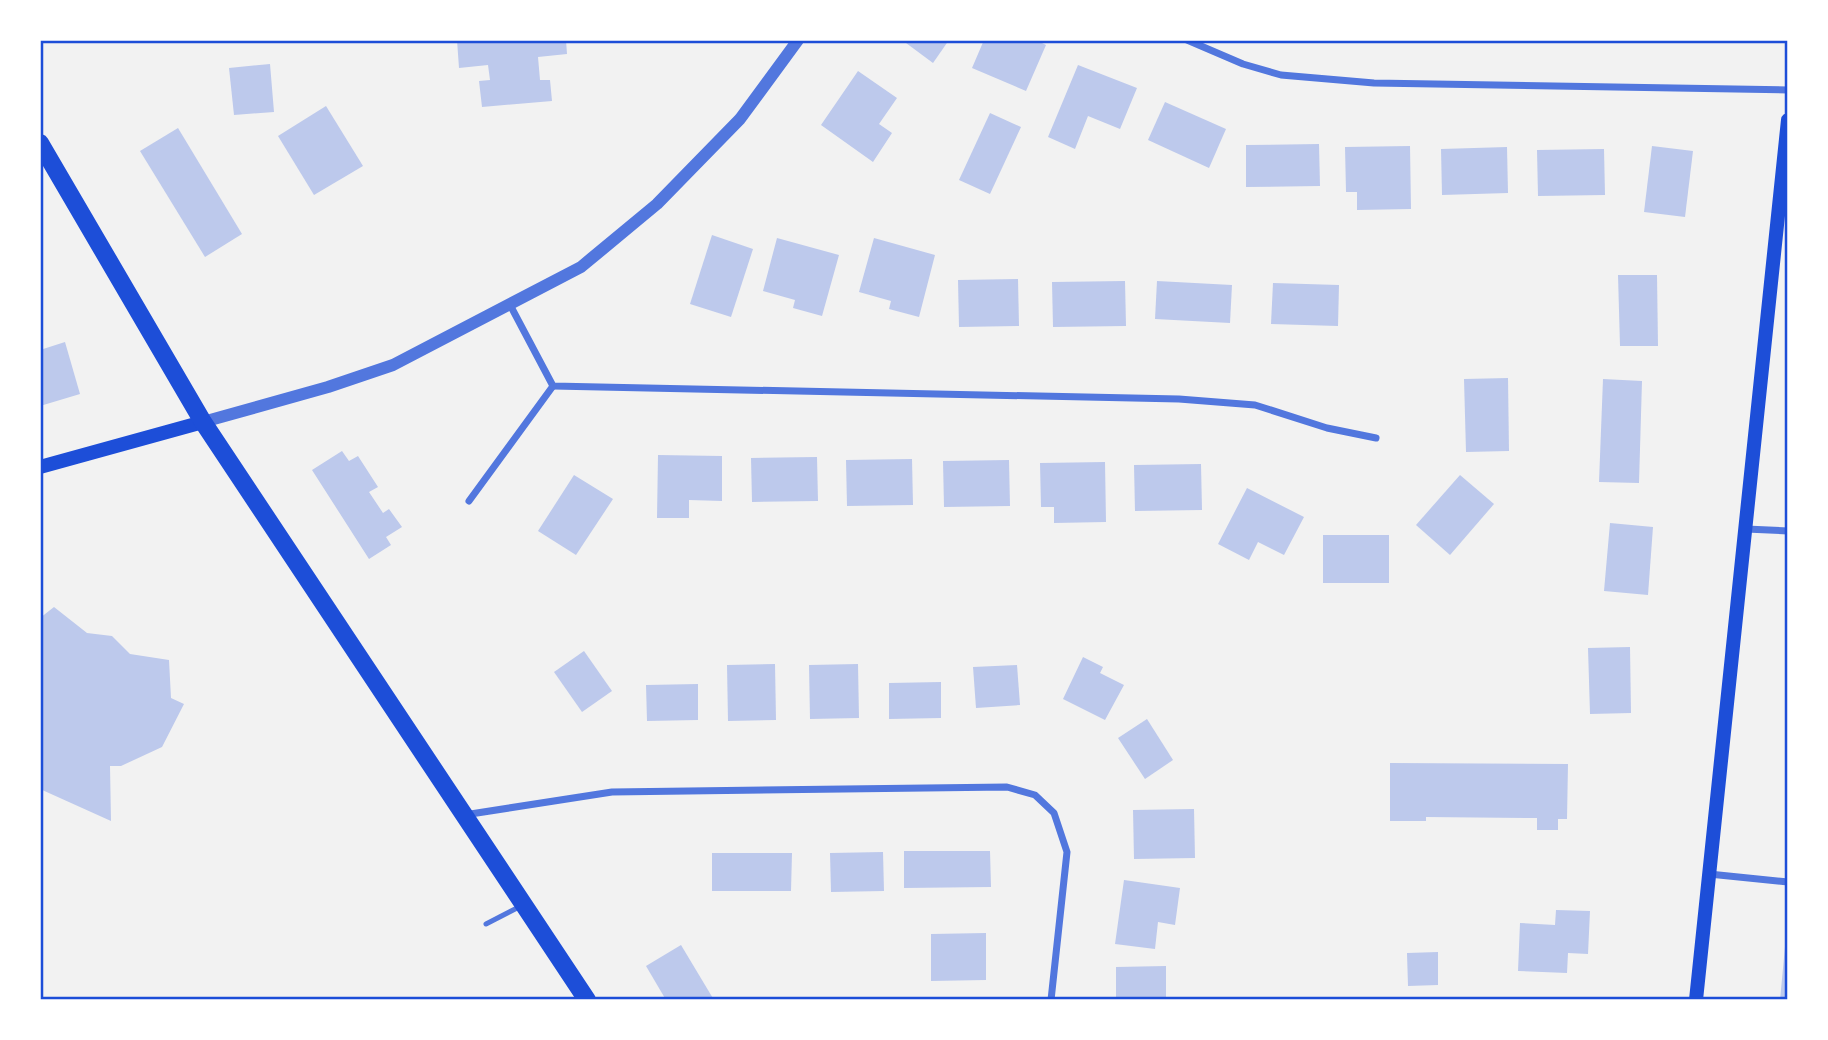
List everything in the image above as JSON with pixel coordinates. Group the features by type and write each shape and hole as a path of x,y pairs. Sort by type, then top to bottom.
{"main road":[{"path":"1696,1000 1788,120"},
{"path":"40,144 203,422 587,1000"},
{"path":"40,467 203,422"}],"street":[{"path":"203,422 328,387 393,365 581,267 657,204 740,119 798,40"},
{"path":"1187,40 1243,64 1281,75 1374,83 1788,90"},
{"path":"508,303 553,386"},
{"path":"553,386 1178,398 1255,405 1327,428 1377,438"},
{"path":"469,501 553,386"},
{"path":"1745,528 1788,531"},
{"path":"463,815 612,792 1007,787 1035,795 1054,813 1067,852 1051,1000"},
{"path":"1710,874 1788,882"}],"lane":[{"path":"486,924 524,905"}],"building":[{"path":"457,40 566,40 567,54 538,57 540,80 550,80 552,101 482,107 479,81 490,80 488,65 459,68"},
{"path":"902,40 949,40 933,63"},
{"path":"984,40 1005,43 1006,40 1036,40 1046,45 1026,91 972,68"},
{"path":"270,64 274,112 234,115 229,68"},
{"path":"1078,65 1137,88 1120,129 1088,116 1075,149 1048,137"},
{"path":"858,71 897,98 879,124 892,133 873,162 821,125"},
{"path":"1165,102 1226,129 1209,168 1148,140"},
{"path":"326,106 363,166 314,195 278,136"},
{"path":"990,113 1021,127 990,194 959,180"},
{"path":"178,128 242,234 205,257 140,151"},
{"path":"1319,144 1320,186 1246,187 1246,145"},
{"path":"1410,146 1411,209 1357,210 1357,192 1346,192 1345,147"},
{"path":"1652,146 1693,151 1685,217 1644,212"},
{"path":"1507,147 1508,193 1442,195 1441,149"},
{"path":"1604,149 1605,195 1538,196 1537,150"},
{"path":"712,235 753,249 731,317 690,304"},
{"path":"777,238 839,255 822,316 793,308 795,300 763,291"},
{"path":"874,238 935,255 919,317 889,309 891,301 859,292"},
{"path":"1618,275 1657,275 1658,346 1620,346"},
{"path":"1018,279 1019,326 959,327 958,280"},
{"path":"1125,281 1126,326 1053,327 1052,282"},
{"path":"1157,281 1232,285 1230,323 1155,319"},
{"path":"1273,283 1339,285 1338,326 1271,324"},
{"path":"65,342 80,394 40,406 40,350"},
{"path":"1508,378 1509,451 1466,452 1464,379"},
{"path":"1603,379 1642,381 1639,483 1599,482"},
{"path":"342,451 349,461 358,456 378,487 369,492 383,513 389,509 402,527 386,537 391,545 369,559 312,470"},
{"path":"658,455 722,456 722,501 689,500 689,518 657,518"},
{"path":"817,457 818,501 752,502 751,458"},
{"path":"912,459 913,505 847,506 846,460"},
{"path":"1009,460 1010,506 944,507 943,461"},
{"path":"1105,462 1106,522 1054,523 1054,507 1041,507 1040,463"},
{"path":"1201,464 1202,510 1135,511 1134,465"},
{"path":"574,475 613,499 576,555 538,531"},
{"path":"1460,475 1494,504 1450,555 1416,525"},
{"path":"1247,488 1304,517 1284,555 1258,542 1249,560 1218,544"},
{"path":"1610,523 1653,527 1648,595 1604,591"},
{"path":"1323,535 1389,535 1389,583 1323,583"},
{"path":"54,607 87,633 112,636 130,654 169,660 171,698 184,704 162,747 121,766 110,766 111,821 40,789 40,618"},
{"path":"1630,647 1631,713 1590,714 1588,648"},
{"path":"584,651 612,691 582,712 554,672"},
{"path":"1083,657 1103,667 1100,673 1124,685 1105,720 1063,699"},
{"path":"775,664 776,720 728,721 727,665"},
{"path":"858,664 859,718 810,719 809,665"},
{"path":"1017,665 1020,705 976,708 973,667"},
{"path":"941,682 941,718 889,719 889,683"},
{"path":"698,684 698,720 647,721 646,685"},
{"path":"1147,719 1173,760 1145,779 1118,738"},
{"path":"1390,763 1568,764 1567,819 1558,819 1558,830 1537,830 1537,818 1426,817 1426,821 1390,821"},
{"path":"1194,809 1195,858 1134,859 1133,810"},
{"path":"904,851 990,851 991,887 904,888"},
{"path":"883,852 884,891 831,892 830,853"},
{"path":"712,853 792,853 791,891 712,891"},
{"path":"1124,880 1180,888 1175,925 1158,922 1155,949 1115,944"},
{"path":"1556,910 1590,911 1588,954 1568,953 1567,973 1518,971 1520,923 1555,925"},
{"path":"986,933 986,980 931,981 931,934"},
{"path":"681,945 714,1000 666,1000 646,966"},
{"path":"1785,947 1788,947 1788,1000 1780,1000"},
{"path":"1438,952 1438,985 1408,986 1407,953"},
{"path":"1166,966 1166,1000 1116,1000 1116,967"}]}
